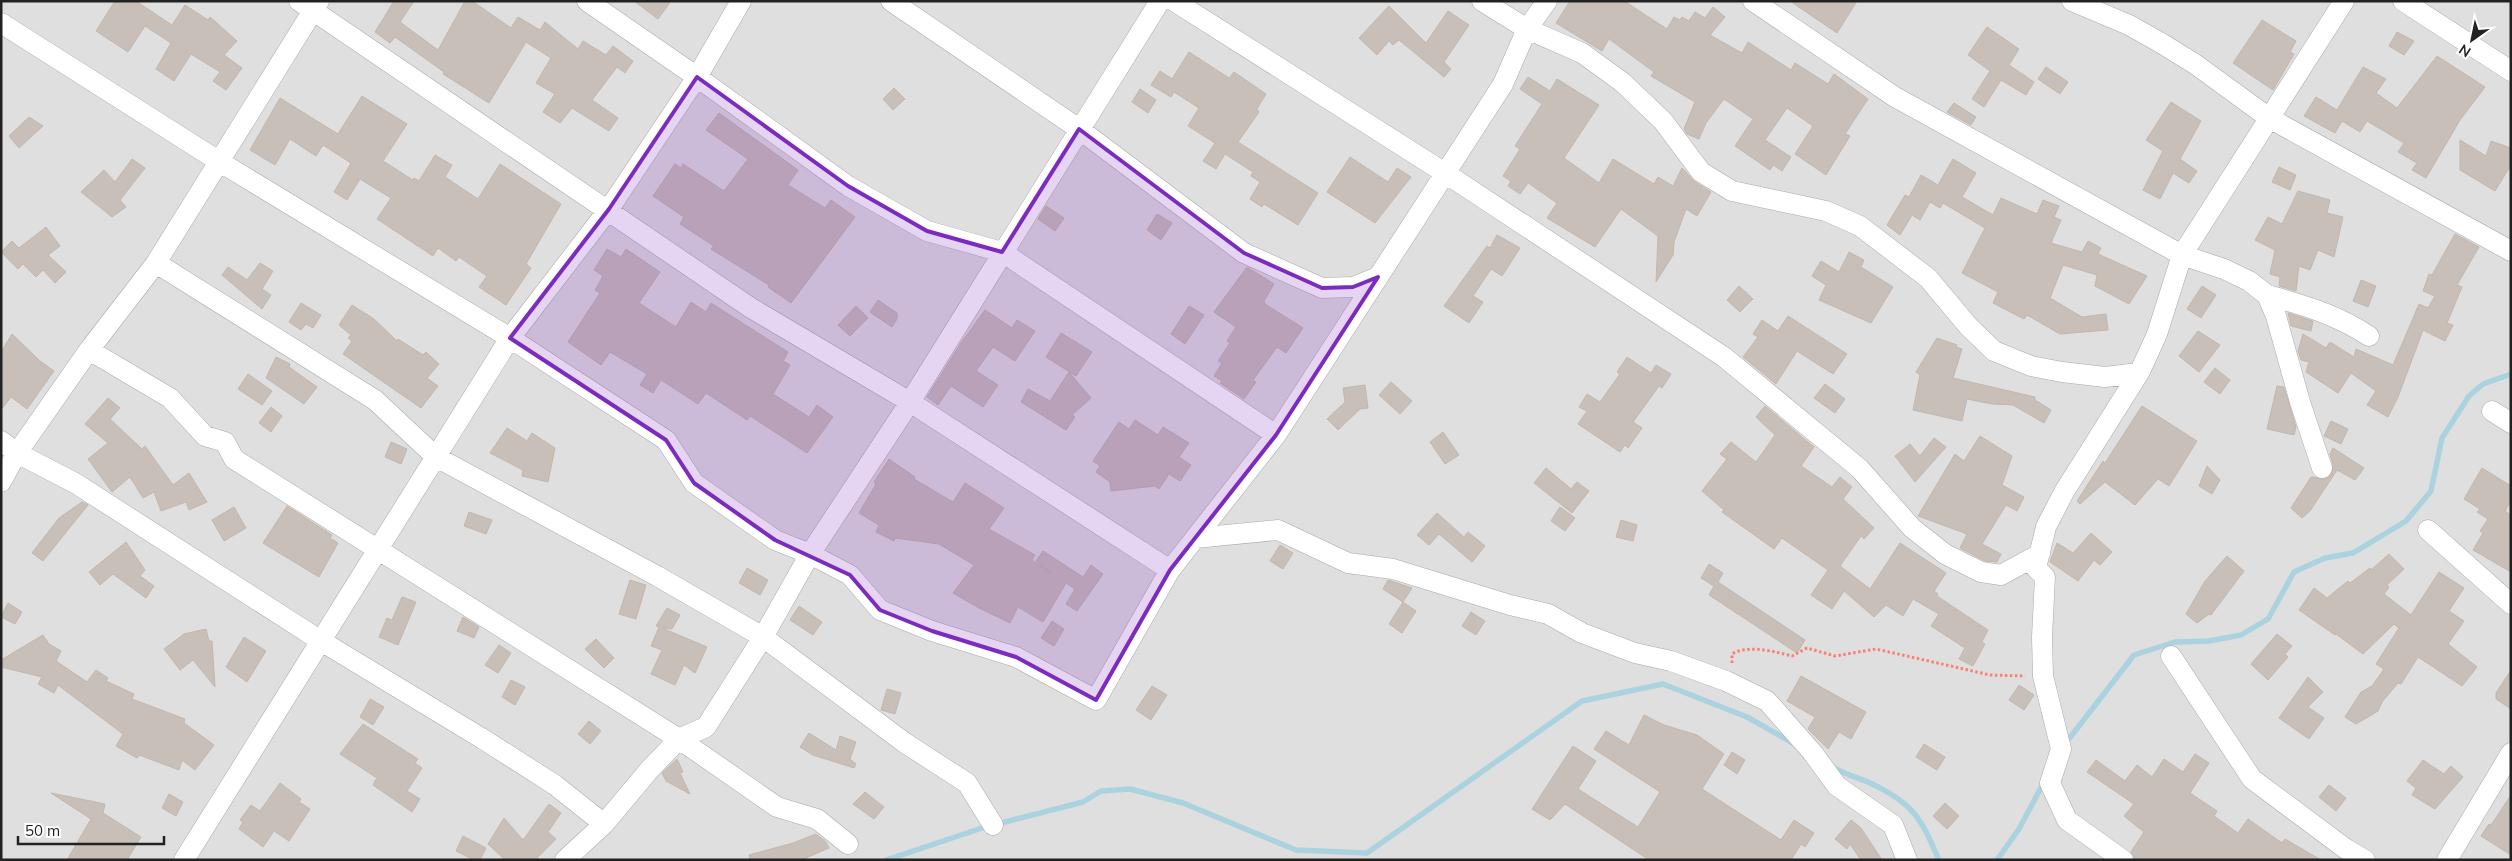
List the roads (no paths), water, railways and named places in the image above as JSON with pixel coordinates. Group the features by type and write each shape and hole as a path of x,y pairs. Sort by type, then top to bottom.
{"street":[{"path":"587,1 697,77 848,186 927,231 1002,252 1276,435"},
{"path":"184,860 510,338 609,209 697,77 741,1"},
{"path":"891,1 1079,129 1244,253 1322,288 1353,287 1378,277"},
{"path":"565,860 604,824 650,769 679,739 706,727 763,637 810,554 910,402 1160,1"},
{"path":"1174,1 1445,173 1724,357 1860,468 1912,528 1945,554 1981,572 2002,575 2040,554"},
{"path":"1482,1 1527,29 1582,53 1622,82 1663,121 1701,172 1732,191 1826,211 1860,226 1928,278 1969,327 1994,351 2031,366 2062,372 2105,377 2139,373"},
{"path":"1,23 220,162 510,338 666,440 694,483 731,511 775,540 810,554 850,575 880,610 932,631 1016,657 1096,700 1170,570 1276,435 1503,84 1527,29 1548,1"},
{"path":"1753,1 1895,97 2182,255 2224,269 2249,281 2267,295 2314,308 2347,321 2369,336"},
{"path":"2072,1 2129,25 2161,43 2195,64 2269,118 2511,251"},
{"path":"2123,860 2067,820 2050,783 2061,749 2043,676 2042,637 2045,577 2036,568 2046,527 2064,492 2139,373 2157,334 2182,255 2344,1"},
{"path":"2403,1 2511,71"},
{"path":"1,482 17,453 89,350 156,263 220,162 311,4 751,308 910,402 1170,570"},
{"path":"156,263 375,400 436,457 657,576 763,637 905,743 967,783 993,825"},
{"path":"2267,295 2276,316 2300,402 2322,468"},
{"path":"89,350 170,398 205,436 225,442 234,459 379,548 679,739 777,807 817,819 848,844"},
{"path":"2492,411 2511,424"},
{"path":"1,441 17,453 75,483 321,641 555,785 604,824"},
{"path":"1195,538 1278,530 1348,563 1393,569 1548,614 1582,633 1635,653 1670,661 1726,681 1767,701 1812,752 1837,786 1893,825 1907,860"},
{"path":"2428,530 2511,604"},
{"path":"2171,656 2252,779 2365,860"},
{"path":"2447,860 2508,764"}],"waterway":[{"path":"2065,744 2134,655 2175,642 2209,641 2241,635 2268,619 2294,572 2325,558 2353,553 2406,521 2431,491 2442,438 2469,396 2483,384 2511,374"},
{"path":"997,824 1083,802 1101,791 1130,789 1183,803 1296,850 1367,853 1582,701 1663,684 1747,717 1793,743"},
{"path":"1833,767 1868,782 1905,804 1920,822 1939,860"},
{"path":"1997,860 2019,829 2044,782"},
{"path":"886,860 988,826"}]}
